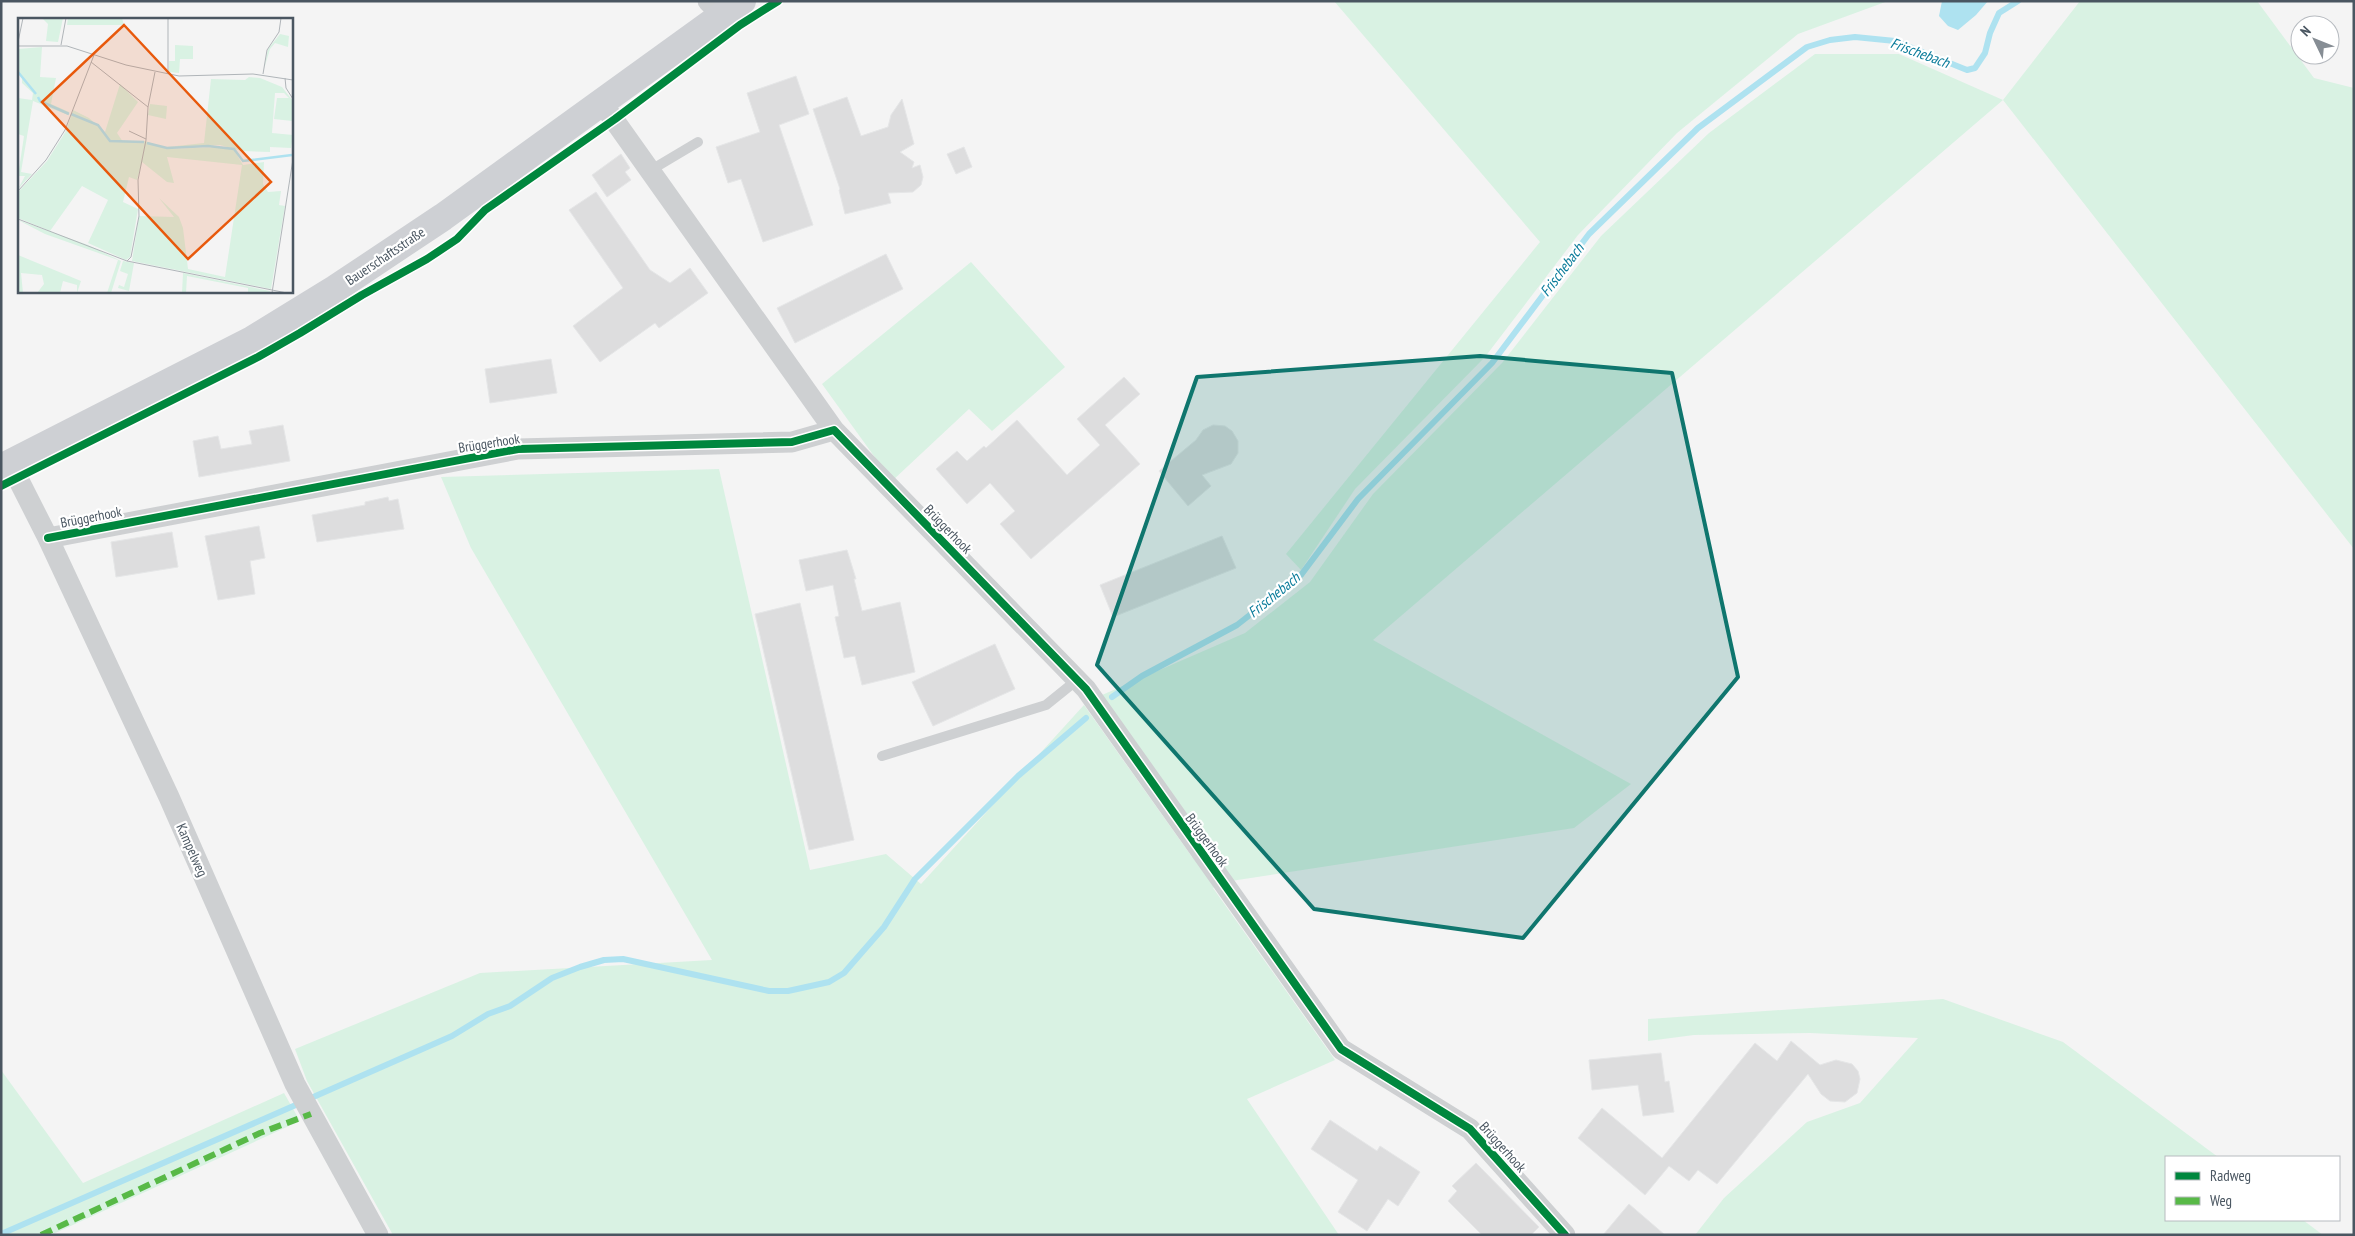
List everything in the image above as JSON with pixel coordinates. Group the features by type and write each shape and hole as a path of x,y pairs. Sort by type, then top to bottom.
{"street":[{"name":"Bauerschaftsstraße","path":"5,466 252,340 335,289 423,230 602,103 724,6"},
{"path":"602,103 834,430"},
{"name":"Brüggerhook","path":"48,538 518,449 792,442 834,430 1086,689 1341,1049 1470,1129 1565,1235"},
{"name":"Kampelweg","path":"5,466 48,538 169,797 295,1084 378,1235"}],"lane":[{"path":"651,170 698,142"},
{"path":"882,756 1046,704 1077,680"}],"highlighted area":[{"path":"1480,356 1672,373 1738,677 1523,938 1314,909 1097,665 1197,377"}],"green space":[{"path":"1334,1 1888,1 1798,34 1677,133 1578,235 1485,357 1355,489 1301,570 1286,554 1540,242"},
{"path":"2080,1 2257,1 2290,46 2290,65 2304,65 2314,78 2354,88 2354,549 2003,100"},
{"path":"1815,54 1899,54 2003,100 1373,640 1631,784 1574,828 1231,881 1213,888 1335,1060 1247,1099 1339,1235 393,1235 307,1081 295,1049 480,973 712,960 471,548 441,477 719,469 810,870 886,854 921,884 1084,705 1192,857 1216,855 1102,695 1245,633 1310,582 1373,494 1502,363 1601,236 1709,133"},
{"path":"971,262 1065,367 992,431 969,409 892,481 822,384"},
{"path":"1943,999 2063,1042 2217,1156 2165,1156 2165,1221 2304,1221 2323,1235 1695,1235 1724,1198 1807,1122 1860,1103 1918,1038 1810,1033 1694,1035 1648,1041 1648,1019"},
{"path":"1,1070 83,1183 284,1093 300,1121 51,1235 1,1235"}],"water":[{"path":"1942,1 1988,1 1976,15 1958,30 1948,26 1939,16"}],"building":[{"path":"796,76 809,114 779,125 813,225 763,242 741,179 728,183 716,147 760,132 747,93"},
{"path":"847,97 861,136 888,127 891,115 902,99 914,144 900,152 914,162 912,168 920,165 923,177 921,185 913,192 888,193 891,203 845,214 840,189 813,109"},
{"path":"964,147 972,167 956,174 947,154"},
{"path":"621,154 630,168 625,172 631,180 607,197 592,175"},
{"path":"596,192 650,270 670,283 690,268 708,293 659,328 655,323 600,362 573,326 623,288 569,210"},
{"path":"886,254 903,289 795,343 777,308"},
{"path":"551,359 557,393 490,403 485,369"},
{"path":"1124,377 1140,394 1105,425 1140,464 1031,559 1000,524 1015,511 990,483 967,504 936,469 957,451 967,461 984,446 986,448 1017,420 1067,475 1100,445 1077,419"},
{"path":"283,425 290,461 199,477 193,441 218,436 221,449 252,444 249,431"},
{"path":"1213,425 1225,426 1232,431 1238,441 1238,453 1231,464 1202,475 1211,486 1188,506 1159,471 1196,440 1203,430"},
{"path":"388,497 389,501 398,499 404,529 317,542 312,515 365,505 365,502"},
{"path":"259,526 265,558 250,561 255,594 218,600 205,536"},
{"path":"172,532 178,567 116,577 111,542"},
{"path":"1222,536 1236,568 1113,617 1100,585"},
{"path":"847,550 856,579 854,579 862,611 900,602 915,672 862,685 855,656 844,658 835,617 839,616 833,585 806,591 799,560"},
{"path":"800,603 854,840 809,850 755,614"},
{"path":"995,644 1015,689 933,726 912,682"},
{"path":"1791,1041 1820,1065 1836,1060 1852,1064 1858,1071 1860,1079 1857,1093 1845,1102 1830,1101 1821,1094 1808,1074 1717,1184 1698,1170 1689,1181 1669,1166 1645,1195 1578,1138 1602,1108 1662,1158 1755,1043 1777,1061"},
{"path":"1661,1053 1665,1082 1669,1081 1674,1112 1643,1116 1638,1085 1592,1090 1589,1060"},
{"path":"1330,1120 1377,1151 1380,1146 1420,1172 1398,1206 1388,1199 1367,1231 1338,1212 1358,1180 1311,1149"},
{"path":"1476,1163 1539,1227 1531,1235 1482,1235 1448,1201 1457,1191 1452,1186"},
{"path":"1629,1204 1665,1235 1603,1235"}],"waterway":[{"name":"Frischebach","path":"1112,697 1142,676 1237,625 1301,575 1358,499 1492,363 1589,234 1698,128 1807,47 1830,40 1855,37 1895,41 1967,70 1975,68 1985,53 1990,33 1999,13 2018,1"},
{"path":"311,1098 452,1036 488,1014 510,1006 552,978 604,960 623,959 769,991 788,991 829,982 844,973 884,927 915,879 1018,776 1086,718"},
{"path":"1,1234 298,1104"}],"marked path":[{"path":"41,1235 260,1133 311,1114"}],"cycle path":[{"path":"1,486 258,357 427,259 457,239 485,210 615,119 740,25 778,1"},
{"path":"48,538 518,449 792,442 834,430 1086,689 1341,1049 1470,1129 1565,1235"}]}
